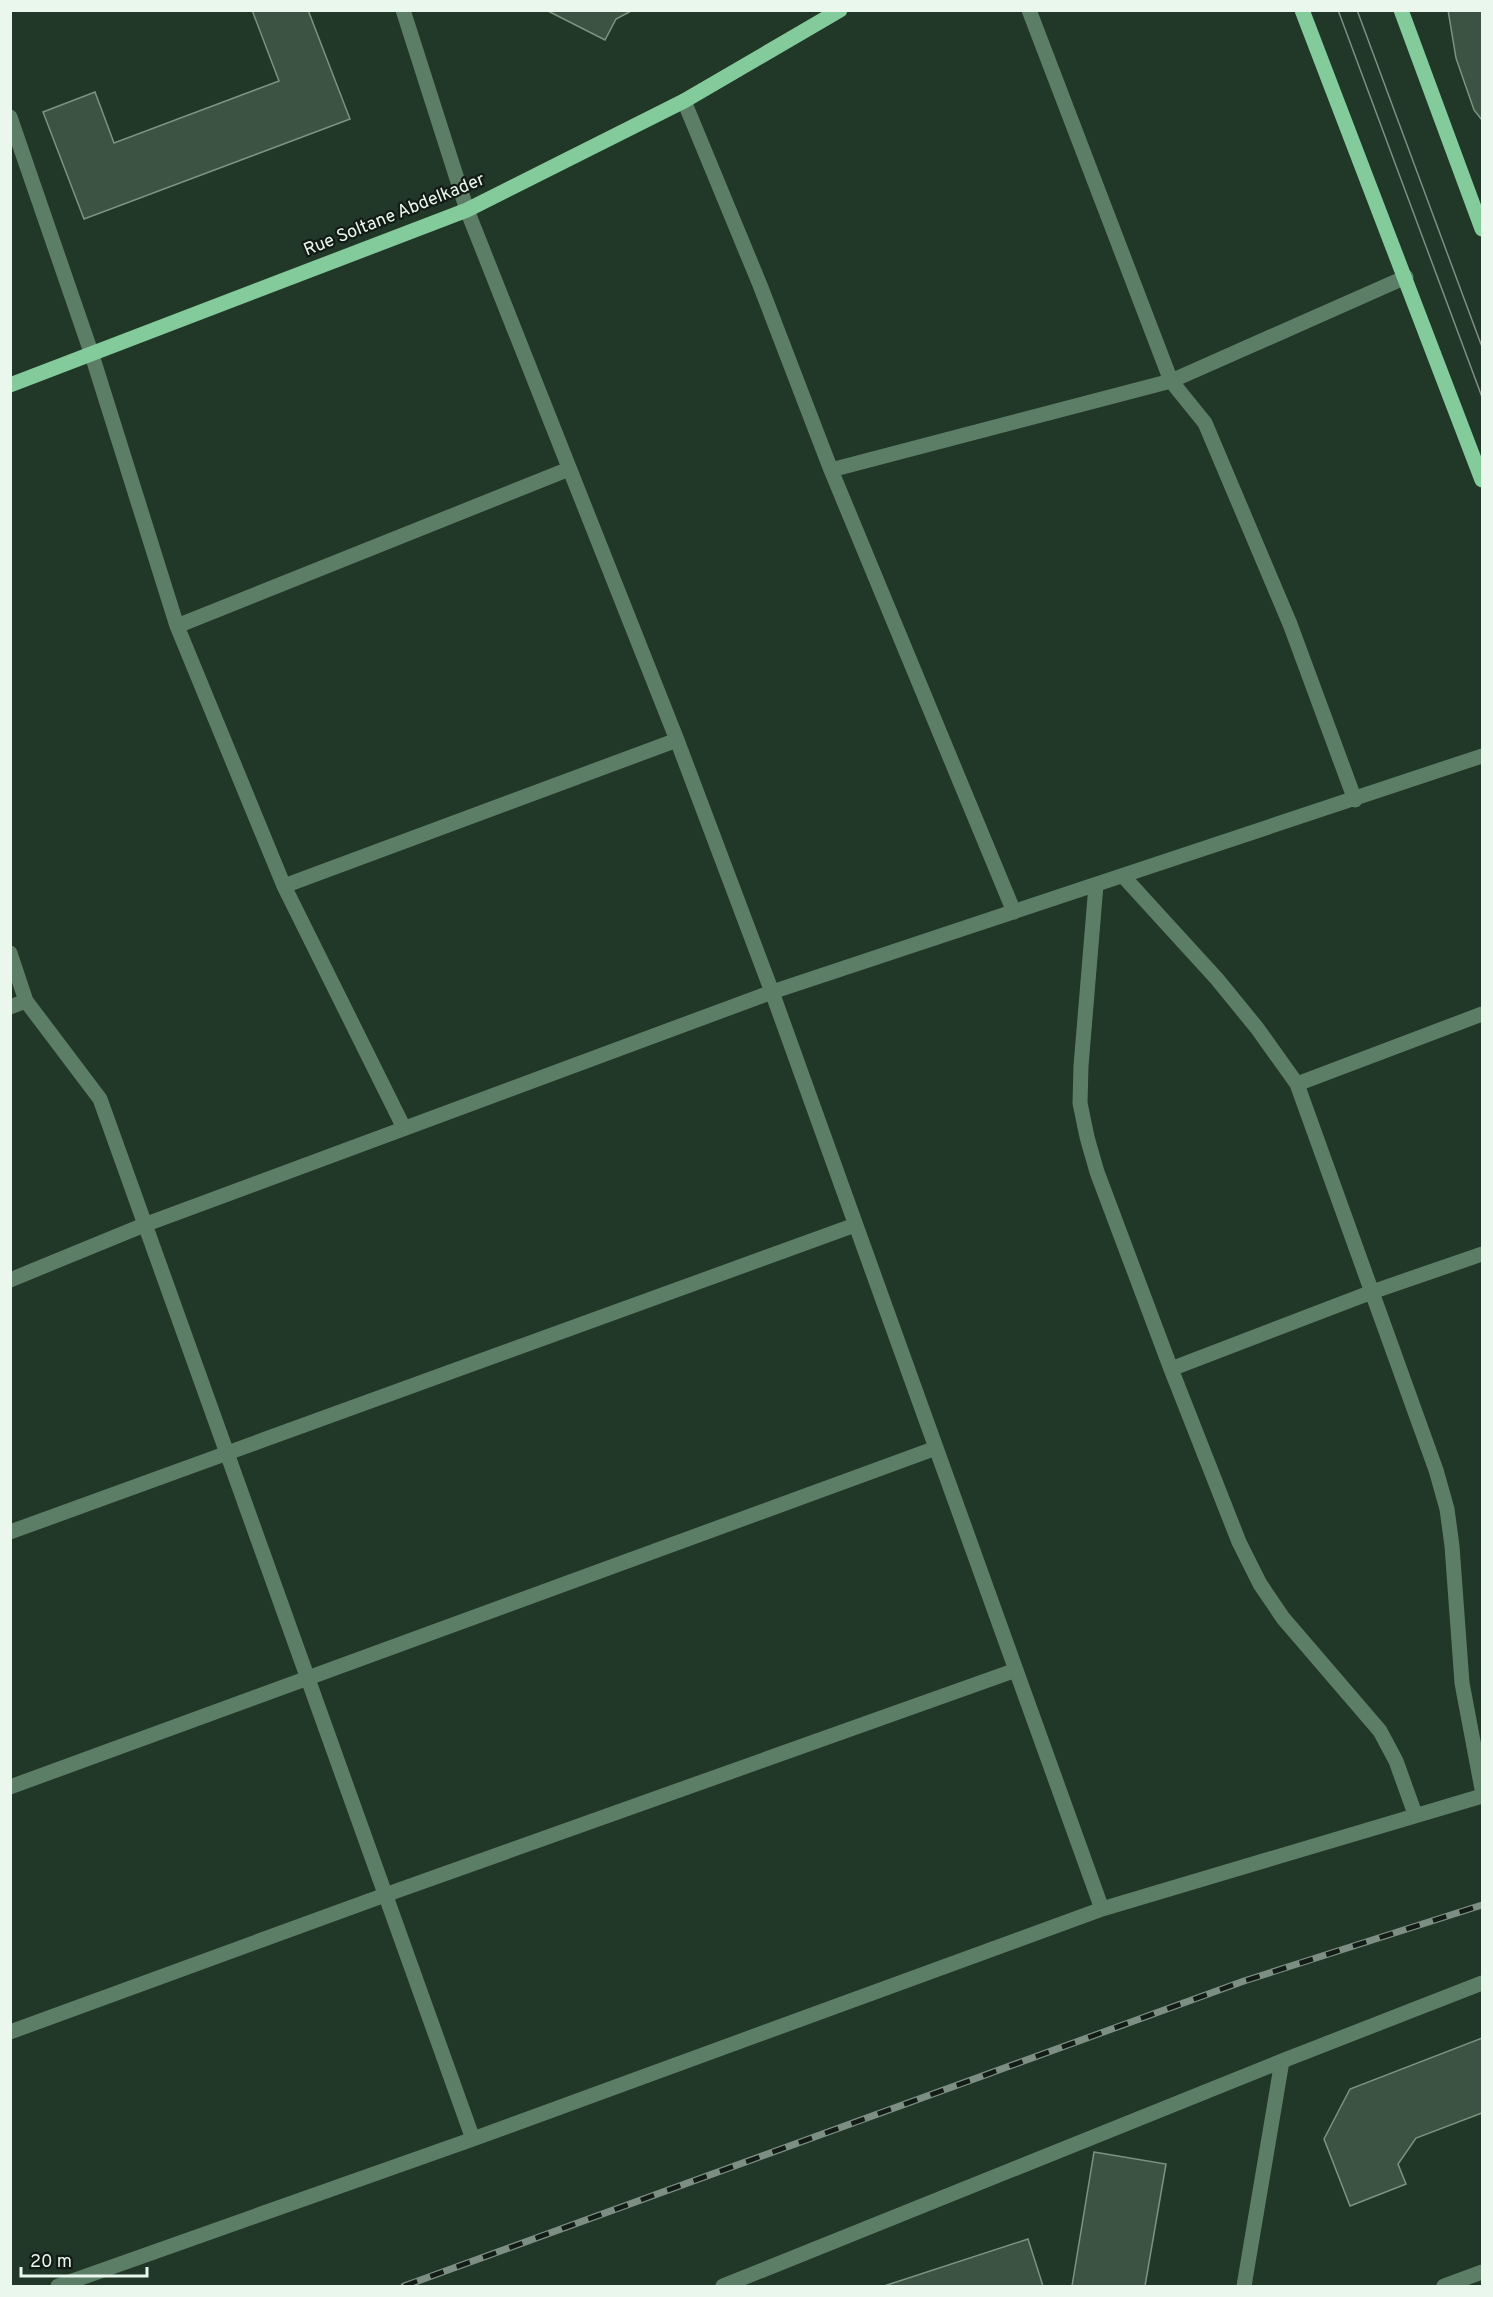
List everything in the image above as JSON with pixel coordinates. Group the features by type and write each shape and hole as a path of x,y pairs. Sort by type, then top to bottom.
{"main road":[{"name":"Rue Soltane Abdelkader","path":"10,385 91,352 467,210 684,101 840,10"},
{"path":"1302,10 1482,480"},
{"path":"1401,10 1482,228"}],"street":[{"path":"403,10 467,210 677,740 772,992 1102,1908"},
{"path":"1029,10 1171,381 1205,423 1290,624 1355,800"},
{"path":"684,101 760,285 831,470 1014,912"},
{"path":"10,117 91,352 177,626 284,886 404,1128"},
{"path":"831,470 1171,381 1406,277"},
{"path":"177,626 569,469"},
{"path":"284,886 677,740"},
{"path":"10,1280 144,1225 772,992 1482,756"},
{"path":"1124,876 1217,979 1257,1028 1297,1084 1436,1470 1447,1509 1462,1683 1482,1789"},
{"path":"1095,885 1080,1103 1097,1172 1239,1542 1260,1584 1283,1618 1380,1731 1396,1761 1415,1814"},
{"path":"10,953 26,1001 100,1099 473,2139"},
{"path":"10,1007 26,1001"},
{"path":"1297,1084 1482,1014"},
{"path":"10,1532 855,1225"},
{"path":"1171,1369 1372,1292 1482,1254"},
{"path":"10,1787 936,1448"},
{"path":"10,2032 386,1894 1016,1670"},
{"path":"58,2286 473,2139 1102,1908 1482,1796"},
{"path":"723,2286 1482,1983"},
{"path":"1244,2286 1282,2061"},
{"path":"1444,2286 1482,2272"}],"building":[{"path":"252,10 308,10 350,119 84,219 43,112 95,92 114,143 279,81"},
{"path":"546,10 633,10 616,19 605,40"},
{"path":"1448,10 1482,10 1482,120 1474,110 1456,58"},
{"path":"1482,2038 1482,2113 1416,2138 1398,2164 1406,2184 1350,2206 1324,2139 1350,2089"},
{"path":"1094,2152 1166,2164 1145,2286 1072,2286"},
{"path":"1028,2239 1043,2286 884,2286"}],"tram line":[{"path":"1338,10 1482,397"},
{"path":"1357,10 1482,347"}],"railway":[{"path":"404,2286 1244,1981 1482,1905"}]}
